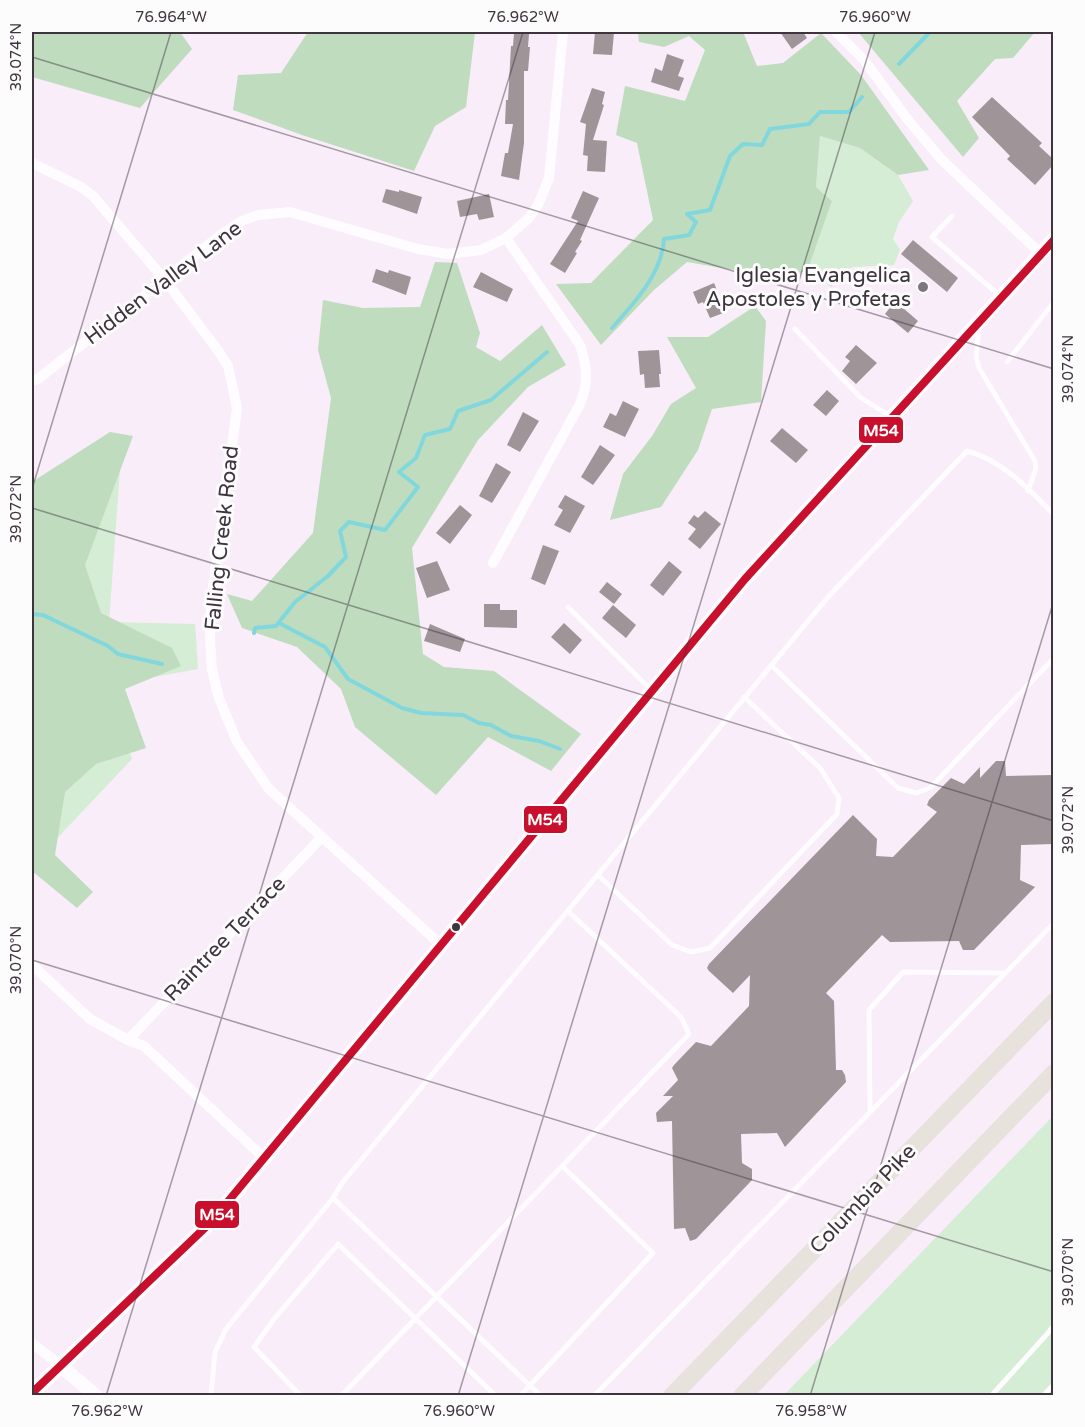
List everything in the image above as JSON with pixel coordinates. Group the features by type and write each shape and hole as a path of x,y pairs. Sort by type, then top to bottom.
{"highway":[{"name":"Columbia Pike","path":"672,1395 1053,1002"},
{"path":"742,1395 1053,1073"}],"main road":[{"path":"32,1393 211,1221 745,579 1001,296 1048,248"}],"street":[{"name":"Hidden Valley Lane","path":"32,381 38,379 222,234 258,214 290,212 418,249 448,254 481,250 506,238 528,218 538,205 549,178 563,32"},
{"path":"836,32 864,60 908,120 942,160 1048,248"},
{"name":"Falling Creek Road","path":"32,164 81,187 93,196 165,280 228,366 237,408 211,602 212,670 219,698 237,742 269,789 440,944"},
{"path":"493,563 580,404 585,391 586,379 586,364 580,345 506,238"},
{"name":"Raintree Terrace","path":"128,1040 322,837"},
{"path":"32,965 90,1019 144,1046 264,1158"},
{"path":"32,1342 96,1395"}],"lane":[{"path":"952,216 932,237 1001,296"},
{"path":"1006,362 1053,302"},
{"path":"980,319 976,356 979,368 1035,461 1036,468 1028,491"},
{"path":"795,329 860,397 891,417"},
{"path":"211,1395 215,1352 226,1329 333,1198 342,1183 836,588 967,451 983,455 1001,465 1053,515"},
{"path":"568,607 651,690"},
{"path":"771,665 898,788 916,793 930,788 1053,658"},
{"path":"598,875 672,945 691,952 710,948 837,814 839,798 820,768 744,697"},
{"path":"341,1395 689,1034 681,1017 569,912"},
{"path":"594,1395 1053,922"},
{"path":"870,1112 869,1010 903,972 1004,973"},
{"path":"520,1395 653,1253 562,1166"},
{"path":"333,1198 541,1395"},
{"path":"301,1395 254,1347 274,1319 338,1244 496,1395"},
{"path":"991,1395 1053,1325"},
{"path":"1043,1395 1053,1384"}],"green space":[{"path":"32,32 180,32 192,49 140,108 32,77"},
{"path":"308,32 475,32 466,107 435,126 414,171 233,110 238,75 281,73"},
{"path":"638,32 743,32 757,66 783,63 821,33 861,75 929,170 898,175 860,148 820,136 816,187 832,201 808,269 784,282 687,262 654,290 601,345 556,284 591,283 653,220 637,143 616,135 625,86 685,101 705,50 689,36 664,47 639,42"},
{"path":"858,32 1035,32 1013,58 995,59 957,101 979,138 963,157"},
{"path":"820,136 860,148 898,175 913,201 899,222 893,239 900,250 894,265 852,267 831,287 808,269 832,201 816,187"},
{"path":"435,262 457,263 480,333 476,347 500,361 542,325 566,365 528,387 478,440 412,548 423,654 444,667 494,671 581,734 551,771 488,737 436,795 355,727 341,689 297,647 242,628 227,594 252,601 313,533 331,398 318,350 323,300 363,308 420,307"},
{"path":"755,306 766,321 761,402 712,409 698,450 661,507 610,520 623,474 652,436 671,404 696,388 667,337 708,337"},
{"path":"110,432 133,436 85,565 101,613 172,648 181,666 125,689 146,748 96,764 65,792 55,855 93,892 77,908 32,871 32,482"},
{"path":"120,470 109,622 195,624 198,669 110,685 132,759 45,851 32,839 32,501 88,495"},
{"path":"1053,1116 1053,1395 784,1395"}],"building":[{"path":"595,32 614,32 612,55 593,54"},
{"path":"780,32 803,32 807,38 792,49"},
{"path":"514,33 529,34 528,47 530,47 528,71 524,71 524,143 519,180 501,176 513,124 505,124"},
{"path":"667,54 684,60 678,76 684,78 679,91 651,82 655,68 662,71"},
{"path":"592,88 605,92 602,104 604,105 593,140 607,141 605,172 587,171 588,156 583,155 586,124 580,122"},
{"path":"992,97 1042,143 1039,146 1053,159 1053,165 1035,185 1007,159 1010,156 972,117"},
{"path":"386,189 399,192 399,190 422,197 417,214 382,202"},
{"path":"583,191 599,198 580,240 582,241 575,252 577,253 565,273 550,264 578,221 571,218"},
{"path":"489,194 494,217 479,220 477,214 460,217 457,201"},
{"path":"913,240 958,278 947,292 901,254"},
{"path":"376,269 388,273 389,270 411,277 406,295 372,282"},
{"path":"481,272 513,289 507,302 473,287"},
{"path":"714,283 726,312 710,318 703,302 698,304 693,292"},
{"path":"895,301 918,321 908,333 885,314"},
{"path":"856,345 877,363 856,384 842,371 850,361 845,357"},
{"path":"659,350 660,387 645,388 644,374 640,375 638,351"},
{"path":"827,390 839,401 826,416 813,405"},
{"path":"623,401 639,409 625,437 603,427 610,413 616,416"},
{"path":"523,412 539,421 520,452 507,445"},
{"path":"782,428 808,450 796,463 770,441"},
{"path":"600,445 615,455 593,485 581,477"},
{"path":"496,463 511,472 492,503 479,496"},
{"path":"565,495 585,506 570,533 554,525 563,510 558,507"},
{"path":"460,505 472,515 450,544 436,533"},
{"path":"705,511 721,524 700,549 688,539 696,529 688,523 694,515 698,518"},
{"path":"543,545 559,551 545,585 531,579"},
{"path":"437,561 450,590 427,598 416,568"},
{"path":"669,561 682,572 663,596 650,585"},
{"path":"607,582 622,594 614,604 599,592"},
{"path":"484,604 500,604 500,610 517,610 517,628 484,627"},
{"path":"613,605 636,625 626,638 602,618"},
{"path":"564,623 582,640 570,654 551,637"},
{"path":"430,624 465,639 460,652 424,641"},
{"path":"996,761 1005,761 1006,776 1053,775 1053,844 1021,845 1020,880 1035,887 974,950 963,950 959,941 890,942 882,935 826,993 834,1001 836,1070 842,1070 846,1082 785,1147 777,1133 741,1134 742,1163 752,1169 752,1180 696,1239 690,1241 685,1228 674,1229 672,1121 657,1122 656,1113 673,1096 663,1096 678,1080 672,1068 674,1065 696,1042 711,1046 749,1006 750,975 733,993 709,971 707,968 709,964 853,815 877,839 876,856 893,857 937,812 927,805 929,800 951,778 964,784 980,767 980,778"}],"waterway":[{"path":"899,64 930,32"},
{"path":"612,328 646,287 658,264 664,239 689,235 696,222 687,214 710,210 730,156 743,144 762,145 770,129 809,124 820,112 849,112 862,97"},
{"path":"254,633 255,628 276,626 295,602 328,576 346,557 340,531 349,522 385,530 418,487 399,472 416,458 425,435 450,429 458,411 491,400 547,352"},
{"path":"32,614 43,615 108,646 118,654 162,664"},
{"path":"279,623 325,647 348,679 402,708 421,713 463,715 479,723 491,725 511,736 539,741 560,749"}],"transit line":[{"name":"M54","path":"32,1393 211,1222 745,579 1054,240"}],"place":[{"name":"Iglesia Evangelica Apostoles y Profetas","path":"923,287"}]}
